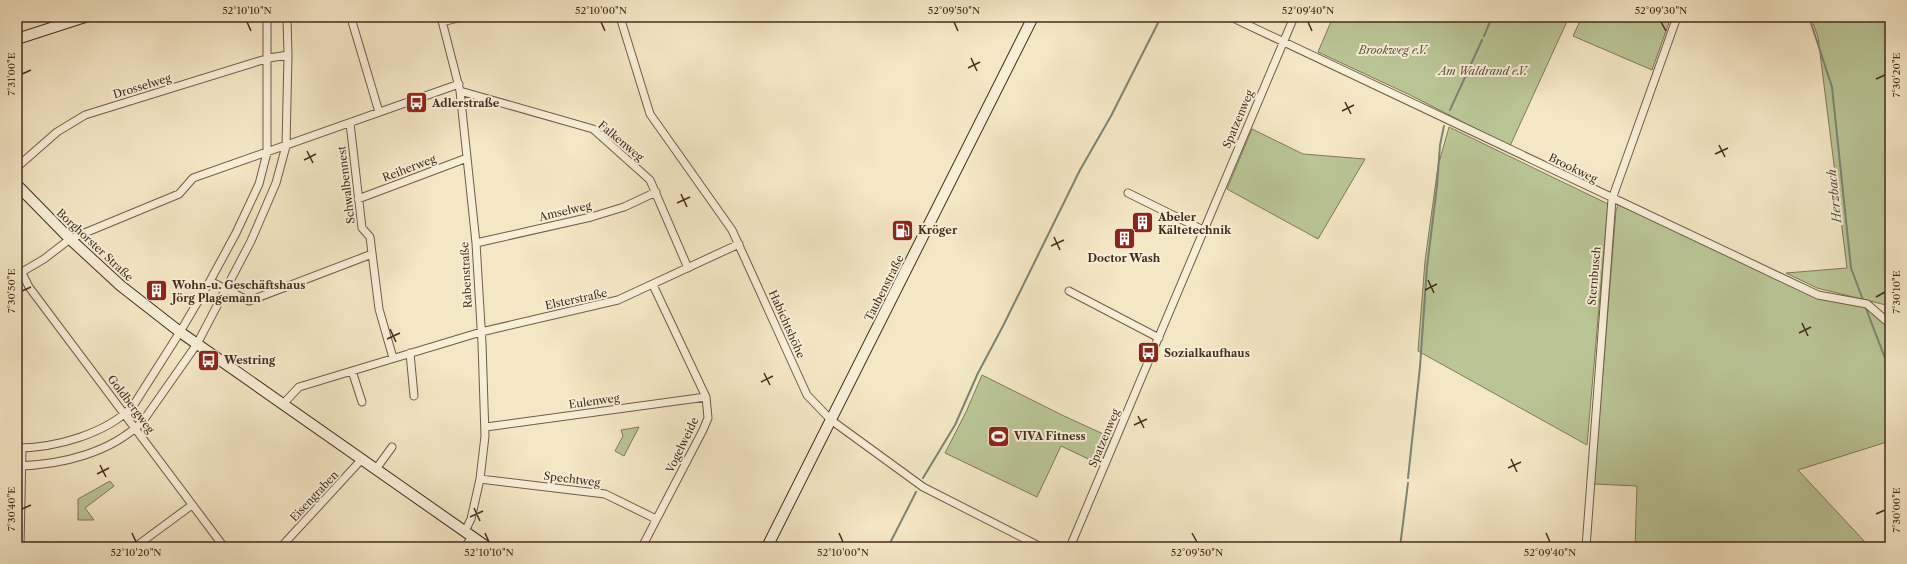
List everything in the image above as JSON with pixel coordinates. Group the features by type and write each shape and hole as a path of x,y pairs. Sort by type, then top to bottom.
{"street":[{"path":"17,39 85,17"},
{"path":"20,547 20,448 66,441 91,433 125,414 133,406 180,332 236,233 258,184 267,153 269,58 268,17"},
{"path":"19,466 53,462 94,452 136,428 143,421 197,344 251,241 276,183 286,146 288,55 287,17"},
{"path":"441,20 462,17"},
{"name":"Habichtshöhe","path":"620,17 650,114 732,230 807,395 831,420 923,487 1041,547"},
{"name":"Taubenstraße","path":"767,547 1033,17"},
{"name":"Brookweg","path":"1231,17 1612,199 1818,295 1863,303 1890,324"},
{"path":"1247,24 1250,17"},
{"name":"Spatzenweg","path":"1070,547 1294,17"},
{"name":"Sternbusch","path":"1586,547 1612,199 1677,17"},
{"path":"351,18 379,112"},
{"name":"Rabenstraße","path":"441,20 459,87 467,158 476,243 486,427 480,479 465,547"},
{"name":"Drosselweg","path":"17,167 57,132 85,115 269,58 288,55"},
{"path":"19,274 70,239 179,194 193,178 379,112 459,87"},
{"name":"Falkenweg","path":"459,87 594,129 650,180 688,268"},
{"name":"Schwalbennest","path":"350,123 362,228 370,237 379,309 393,358"},
{"name":"Reiherweg","path":"358,198 467,158"},
{"name":"Borghorster Straße","path":"17,186 70,239 121,286 180,332 487,547"},
{"name":"Amselweg","path":"476,243 591,217 624,207 656,192"},
{"path":"1128,192 1203,230"},
{"name":"Elsterstraße","path":"283,404 299,387 481,332 618,300 739,244"},
{"path":"210,281 249,301 372,254"},
{"name":"Goldbergweg","path":"19,274 224,547"},
{"name":"Vogelweide","path":"642,547 708,418 706,397 653,285"},
{"path":"1069,291 1159,338"},
{"path":"410,353 414,396"},
{"path":"352,371 362,402"},
{"name":"Eulenweg","path":"486,427 706,397"},
{"path":"376,469 392,447"},
{"name":"Eisengraben","path":"281,547 362,459"},
{"name":"Spechtweg","path":"480,479 606,494 656,519"},
{"path":"135,547 192,505"}],"green space":[{"name":"Am Waldrand e.V.","path":"1333,17 1569,17 1510,146 1410,95 1318,52"},
{"path":"1582,17 1671,17 1652,70 1573,36"},
{"path":"1811,17 1890,17 1890,309 1886,305 1817,288 1786,273 1847,268 1818,37"},
{"path":"1449,127 1608,204 1587,445 1418,351 1425,261 1438,166"},
{"path":"1252,129 1303,154 1365,159 1318,239 1227,189"},
{"path":"1618,205 1792,282 1872,310 1890,326 1890,441 1798,470 1865,542 1860,547 1788,544 1787,547 1635,547 1637,486 1594,484 1616,210"},
{"path":"982,375 1112,438 1101,465 1061,446 1037,497 945,453 966,412"},
{"path":"639,427 624,456 615,451 623,436 621,430"},
{"path":"110,481 114,486 85,508 94,520 78,520 78,499"}],"waterway":[{"path":"923,478 955,425 978,373 1003,326 1080,170 1111,116 1161,17"},
{"path":"1484,36 1492,17"},
{"name":"Herzbach","path":"1809,17 1832,87 1851,268 1863,300"},
{"path":"1450,110 1482,40"},
{"path":"1408,478 1420,367 1427,267 1437,186 1440,145 1444,126"},
{"name":"Herzbach","path":"1865,306 1890,371"},
{"path":"1400,547 1408,483"},
{"path":"888,547 916,492"}],"place":[{"name":"Adlerstraße","path":"416,103"},
{"name":"Abeler Kältetechnik","path":"1143,223"},
{"name":"Kröger","path":"903,230"},
{"name":"Doctor Wash","path":"1124,238"},
{"name":"Wohn-u. Geschäftshaus Jörg Plagemann","path":"156,291"},
{"name":"Sozialkaufhaus","path":"1149,353"},
{"name":"Westring","path":"208,360"},
{"name":"VIVA Fitness","path":"998,436"}],"park label":[{"name":"Brookweg e.V.","path":"1393,50"}]}
